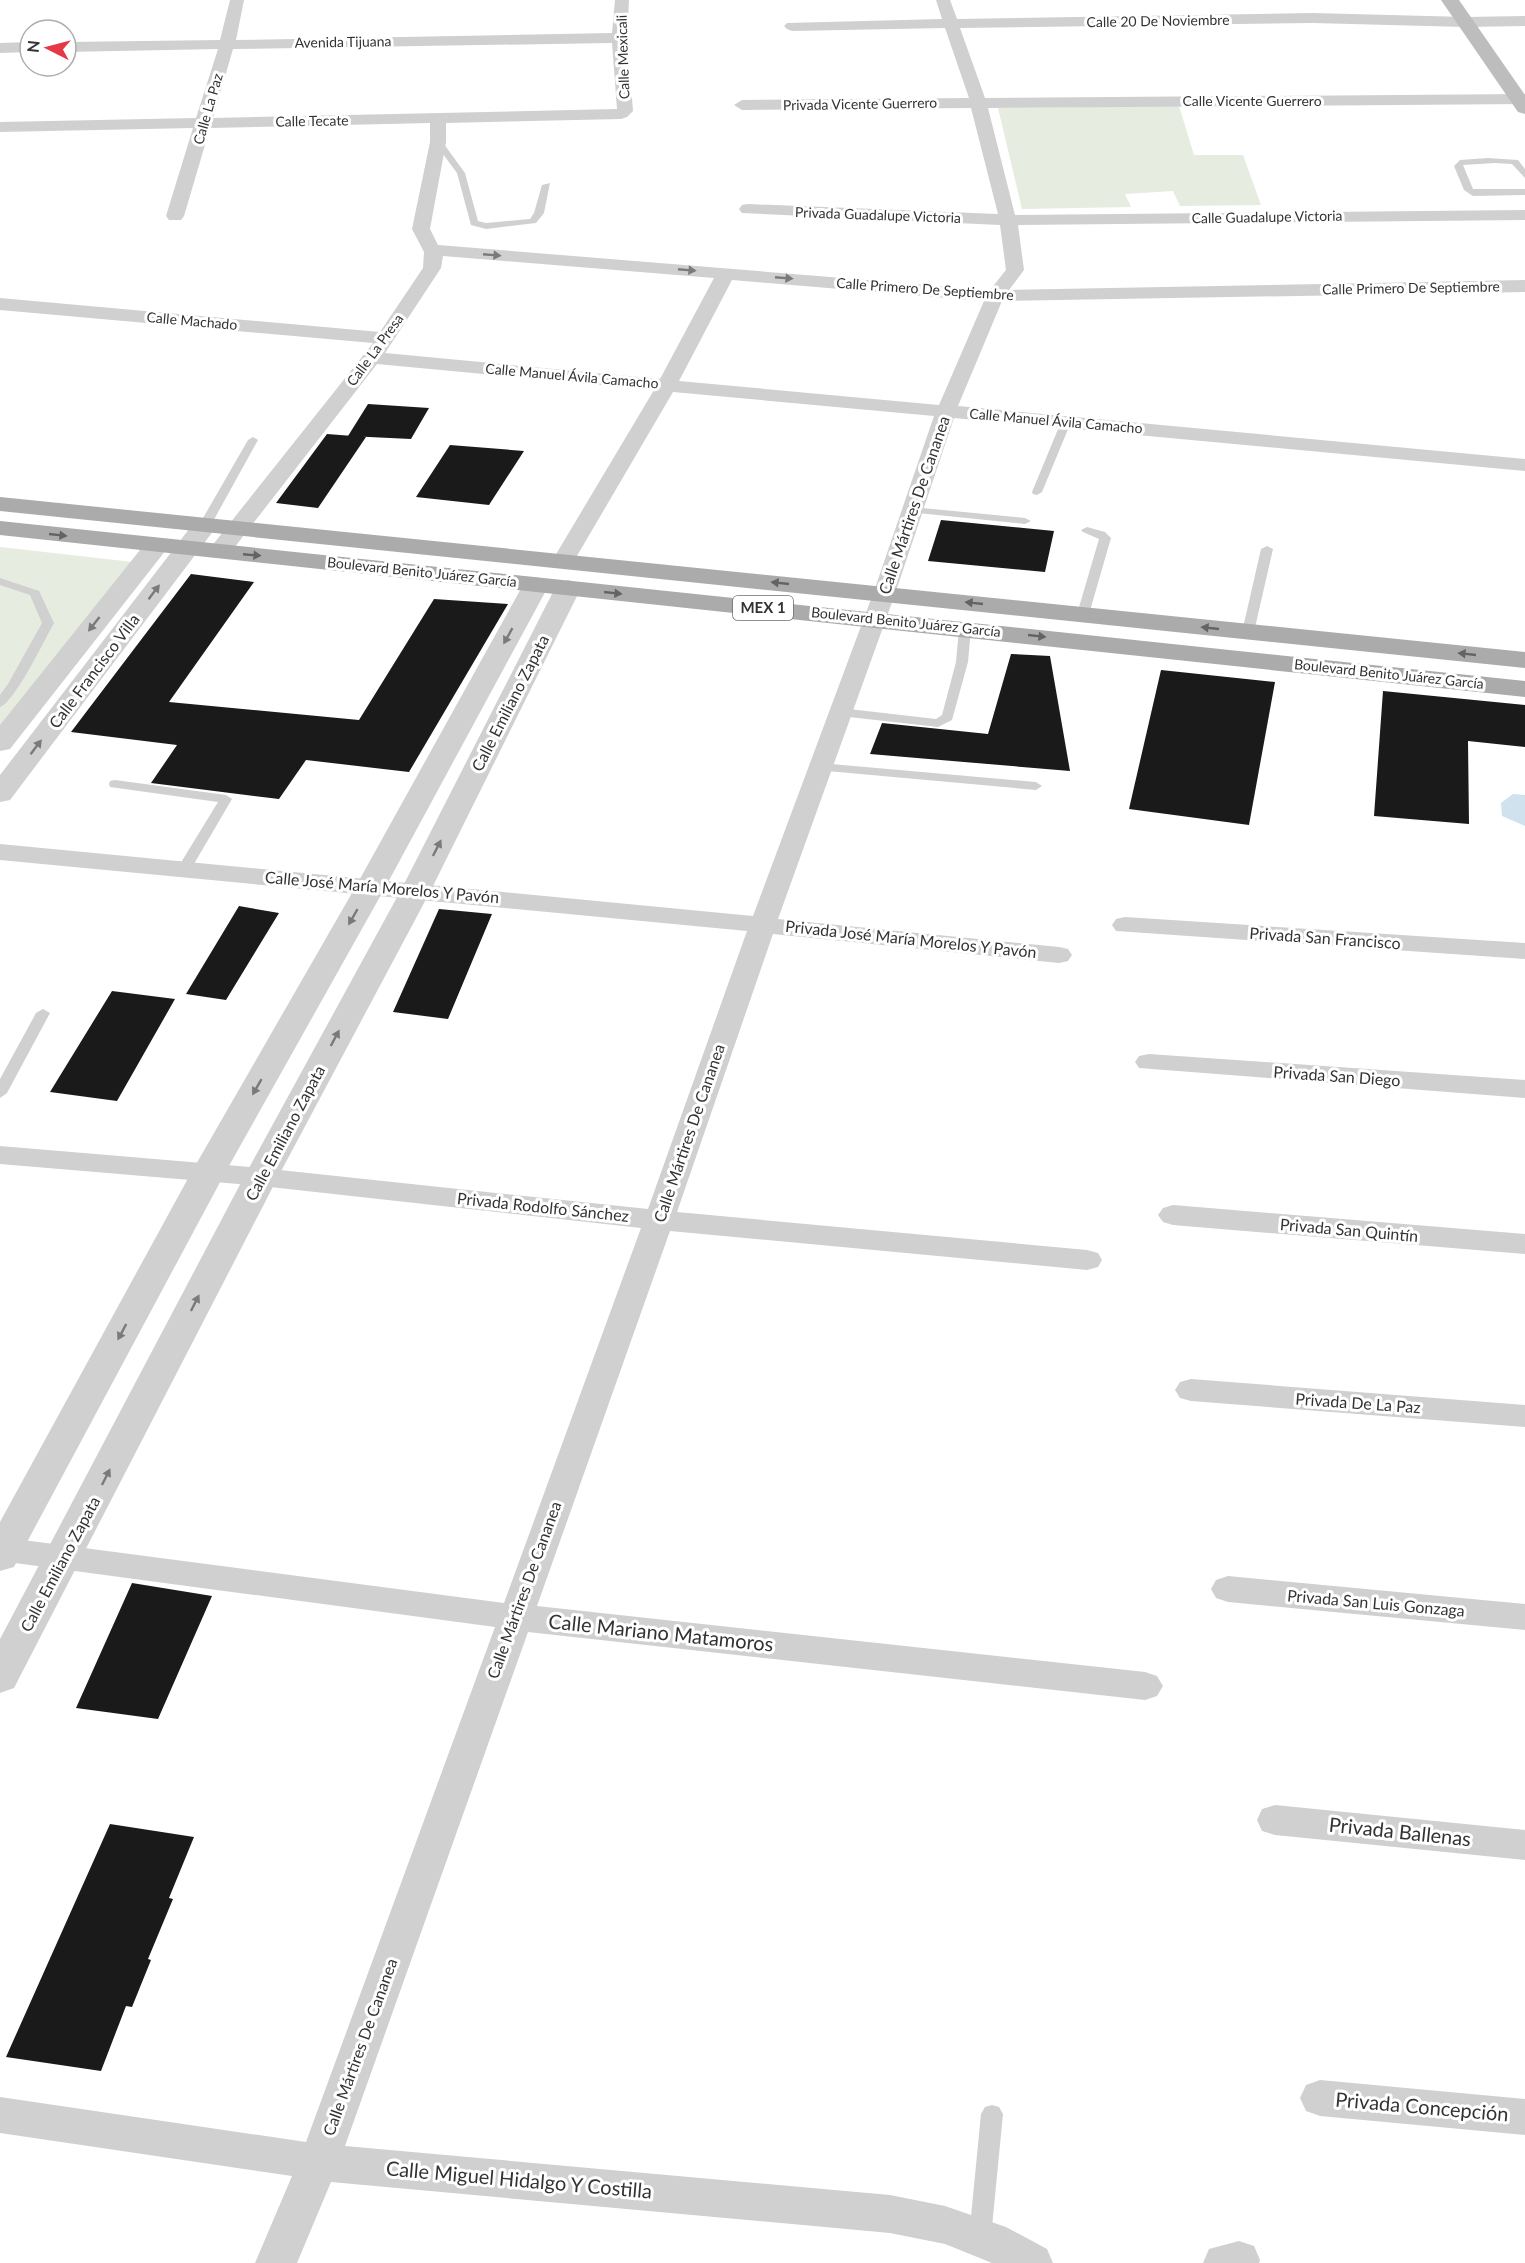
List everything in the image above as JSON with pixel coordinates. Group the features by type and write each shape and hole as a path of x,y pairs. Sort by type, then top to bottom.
{"main road":[{"path":"1450,0 1523,102"},
{"name":"Boulevard Benito Juárez García","path":"0,504 237,529 566,575 879,606 1083,614 1525,660"},
{"name":"Boulevard Benito Juárez García","path":"0,528 536,585 566,575"},
{"name":"Boulevard Benito Juárez García","path":"879,606 965,629 1525,689"}],"street":[{"name":"Calle La Paz","path":"175,216 204,124 237,0"},
{"name":"Calle Mexicali","path":"622,0 619,38 624,113"},
{"name":"Calle Mártires De Cananea","path":"276,2263 319,2162 879,606 946,411 994,296 1015,270 1008,220 978,102 943,0"},
{"name":"Calle 20 De Noviembre","path":"792,26 1313,18 1466,22 1525,21"},
{"name":"Avenida Tijuana","path":"78,47 619,38"},
{"path":"0,48 18,47"},
{"name":"Calle Vicente Guerrero","path":"978,102 1523,102"},
{"name":"Privada Vicente Guerrero","path":"742,105 978,102"},
{"name":"Calle Tecate","path":"0,127 624,113"},
{"path":"434,250 424,239 421,229 438,142 438,118"},
{"name":"Privada Guadalupe Victoria","path":"748,209 1008,220"},
{"name":"Calle Guadalupe Victoria","path":"1008,220 1525,215"},
{"name":"Calle Primero De Septiembre","path":"434,250 994,296 1525,286"},
{"name":"Calle La Presa","path":"219,552 372,358 432,268 436,257 434,250"},
{"name":"Calle Emiliano Zapata","path":"0,1677 261,1176 416,890 566,575 726,274"},
{"name":"Calle Machado","path":"1,305 385,338"},
{"name":"Calle Manuel Ávila Camacho","path":"372,358 1525,465"},
{"name":"Calle Francisco Villa","path":"0,794 205,525"},
{"name":"Calle Francisco Villa","path":"0,743 157,545"},
{"name":"Calle Emiliano Zapata","path":"1,1552 208,1173 371,886 536,585"},
{"name":"Calle José María Morelos Y Pavón","path":"0,852 763,924"},
{"name":"Privada José María Morelos Y Pavón","path":"763,924 1059,955"},
{"name":"Privada San Francisco","path":"1125,925 1525,951"},
{"name":"Privada San Diego","path":"1149,1062 1525,1089"},
{"name":"Privada Rodolfo Sánchez","path":"0,1155 261,1176 659,1220 1087,1260"},
{"name":"Privada San Quintín","path":"1173,1215 1525,1244"},
{"name":"Privada De La Paz","path":"1191,1390 1525,1416"},
{"name":"Calle Mariano Matamoros","path":"1,1552 65,1556 514,1617 1145,1686"},
{"name":"Privada San Luis Gonzaga","path":"1228,1589 1525,1617"},
{"name":"Privada Ballenas","path":"1275,1820 1525,1845"},
{"name":"Privada Concepción","path":"1320,2098 1525,2117"},
{"name":"Calle Miguel Hidalgo Y Costilla","path":"0,2115 319,2162 890,2214 945,2224 980,2237 1032,2263"}],"lane":[{"path":"438,142 461,173 474,223 486,226 533,221 539,213 547,185"},
{"path":"1525,175 1515,162 1508,160 1468,162 1460,163 1458,166 1469,190 1473,193 1525,192"},
{"path":"1036,492 1066,422"},
{"path":"205,525 253,440"},
{"path":"912,510 1025,521"},
{"path":"1083,614 1105,538 1101,534 1087,530"},
{"path":"1248,632 1267,549"},
{"path":"0,581 34,593 48,623 14,685 0,703"},
{"path":"840,712 938,723 948,717 962,662 965,629"},
{"path":"820,767 1036,786"},
{"path":"116,784 226,799 184,869"},
{"path":"0,1093 43,1013"},
{"path":"980,2237 992,2114"}],"shaded area":[{"path":"1179,106 1194,155 1243,155 1261,205 1180,206 1173,191 1125,194 1131,207 1022,209 998,108"},
{"path":"0,547 133,562 0,732"}],"water":[{"path":"1513,794 1525,795 1525,826 1502,816 1501,803"}],"building":[{"path":"368,404 429,408 411,439 348,436"},
{"path":"327,434 366,437 318,508 276,503"},
{"path":"450,445 524,451 489,505 416,497"},
{"path":"941,520 1054,531 1045,572 928,561"},
{"path":"191,574 254,582 169,702 359,720 434,599 508,604 409,772 306,760 279,799 151,783 177,745 71,732"},
{"path":"1011,654 1050,656 1070,771 870,754 882,723 988,734"},
{"path":"1161,670 1275,682 1249,825 1129,809"},
{"path":"1383,691 1525,705 1525,747 1468,741 1469,824 1374,816"},
{"path":"239,906 279,913 226,1000 186,994"},
{"path":"439,909 492,914 448,1019 393,1012"},
{"path":"112,991 175,999 117,1101 50,1092"},
{"path":"132,1583 212,1596 158,1719 76,1708"},
{"path":"110,1824 194,1837 169,1898 173,1899 148,1959 151,1960 132,2007 126,2006 101,2071 6,2057"}]}
